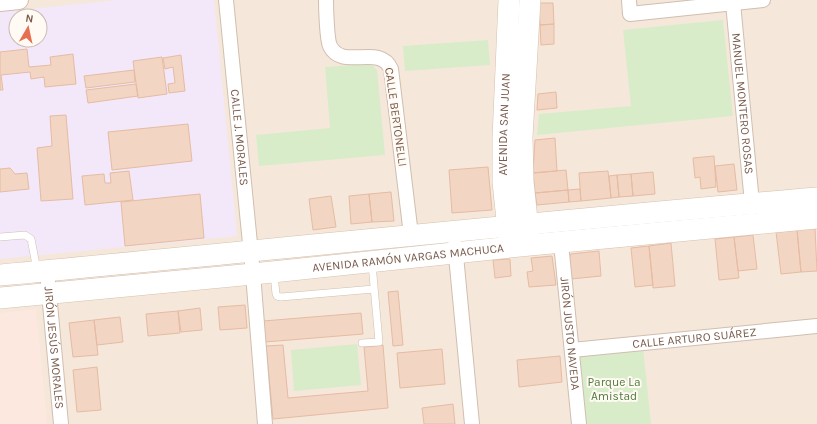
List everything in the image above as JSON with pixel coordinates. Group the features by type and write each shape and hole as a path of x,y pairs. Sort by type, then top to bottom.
{"main road":[{"name":"AVENIDA SAN JUAN","path":"509,0 503,138 503,182 518,225"},
{"name":"AVENIDA SAN JUAN","path":"520,246 518,225 523,181 522,137 530,0"},
{"name":"AVENIDA RAMÓN VARGAS MACHUCA","path":"0,275 250,252 410,235 817,198"},
{"name":"AVENIDA RAMÓN VARGAS MACHUCA","path":"0,298 817,218"}],"street":[{"path":"0,2 19,0"},
{"name":"CALLE J. MORALES","path":"226,0 253,274 265,424"},
{"name":"CALLE BERTONELLI","path":"326,0 329,45 335,53 347,58 382,58 388,62 391,69 410,235"},
{"path":"630,7 733,3 763,0"},
{"name":"MANUEL MONTERO ROSAS","path":"733,3 752,203"},
{"path":"454,231 472,424"},
{"name":"JIRÓN JUSTO NAVEDA","path":"561,243 579,424"},
{"name":"JIRÓN JESÚS MORALES","path":"42,271 49,294 61,424"},
{"name":"CALLE ARTURO SUÁREZ","path":"572,350 817,326"}],"lane":[{"path":"0,237 25,235 31,239 42,271"},
{"path":"362,343 379,342 372,262"},
{"path":"274,272 276,294 282,297 374,289"}],"shaded area":[{"path":"0,0 817,0 817,424 0,424"},
{"path":"118,0 214,0 237,236 0,259 0,12 8,11 8,48 48,48 48,8 39,8"},
{"path":"36,309 47,424 0,424 0,313"}],"green space":[{"path":"723,20 733,116 537,135 539,114 631,106 623,30"},
{"path":"488,40 490,65 405,71 403,46"},
{"path":"367,64 373,66 377,70 385,155 259,166 256,135 330,128 325,67"},
{"path":"357,344 361,385 294,391 291,350"},
{"name":"Parque La Amistad","path":"643,348 651,424 585,424 577,355"}],"building":[{"path":"539,3 553,3 554,24 540,25"},
{"path":"554,24 554,44 541,45 540,25"},
{"path":"27,49 29,67 51,65 50,57 73,54 76,84 45,87 44,77 31,79 30,72 1,75 3,90 0,90 0,52"},
{"path":"181,55 185,91 169,93 168,84 175,83 173,67 165,69 163,58"},
{"path":"162,57 167,94 138,98 133,61"},
{"path":"134,70 135,82 86,88 84,76"},
{"path":"136,84 138,96 88,103 86,90"},
{"path":"556,92 557,108 537,110 538,94"},
{"path":"66,115 73,199 41,201 37,148 52,146 50,116"},
{"path":"188,124 192,161 112,170 108,132"},
{"path":"555,138 557,171 533,173 535,140"},
{"path":"714,156 716,187 701,189 700,177 695,178 693,158"},
{"path":"734,164 737,190 718,192 715,166"},
{"path":"488,167 492,210 452,213 449,170"},
{"path":"10,168 15,174 27,173 29,189 0,192 0,169"},
{"path":"566,170 568,190 535,193 533,173"},
{"path":"129,171 133,200 85,205 82,176 104,174 105,183 111,183 110,173"},
{"path":"608,171 611,198 581,201 579,173"},
{"path":"653,172 655,194 633,196 631,174"},
{"path":"631,174 633,196 619,197 617,175"},
{"path":"617,175 619,197 611,198 609,176"},
{"path":"580,189 581,201 569,202 568,190"},
{"path":"568,190 569,202 537,205 535,193"},
{"path":"391,192 394,221 372,222 369,194"},
{"path":"200,194 204,238 125,246 121,202"},
{"path":"369,194 372,222 351,224 349,196"},
{"path":"331,196 336,227 313,230 309,199"},
{"path":"815,228 817,271 801,272 797,230"},
{"path":"797,230 801,272 781,274 776,232"},
{"path":"753,235 757,269 738,271 734,237"},
{"path":"734,237 739,278 719,280 715,239"},
{"path":"671,243 675,286 653,288 649,246"},
{"path":"649,246 653,285 635,287 631,248"},
{"path":"599,251 601,276 571,279 569,259 571,254"},
{"path":"552,256 556,285 529,287 527,272 533,271 531,258"},
{"path":"510,259 511,276 495,278 493,260"},
{"path":"398,291 403,345 393,346 388,292"},
{"path":"245,305 247,328 220,330 218,307"},
{"path":"200,308 202,330 181,332 178,311"},
{"path":"178,311 180,333 148,336 146,314"},
{"path":"361,313 363,334 265,342 263,321"},
{"path":"120,317 123,342 97,345 94,320"},
{"path":"94,320 98,355 73,357 69,323"},
{"path":"283,345 288,398 368,391 364,347 383,345 388,408 273,419 266,346"},
{"path":"442,349 445,384 400,388 397,353"},
{"path":"560,356 562,382 519,387 517,360"},
{"path":"97,367 101,410 77,412 73,370"},
{"path":"453,404 455,424 424,424 422,408"}]}
